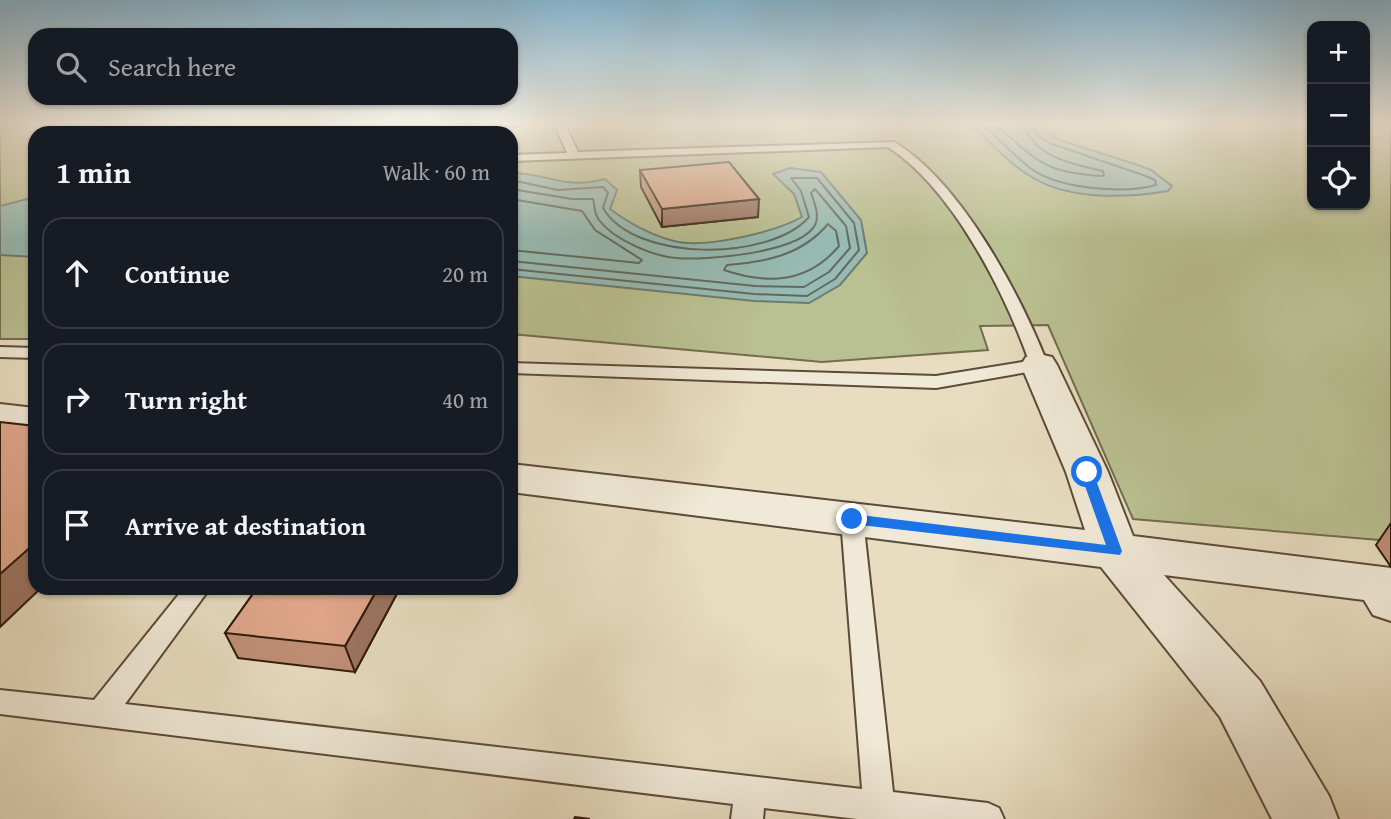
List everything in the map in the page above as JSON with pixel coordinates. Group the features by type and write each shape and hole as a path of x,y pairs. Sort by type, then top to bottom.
{"street":[{"path":"1038,365 1087,472 1115,551 1240,699 1306,819"},
{"path":"0,416 28,419"},
{"path":"518,479 1379,583 1391,601"}],"lane":[{"path":"518,368 936,382 1038,365 1028,335 981,241 942,194 908,161"},
{"path":"0,352 28,354"},
{"path":"852,519 880,813"},
{"path":"100,714 193,595"},
{"path":"0,702 748,805 988,819"}],"green space":[{"path":"0,161 28,161 28,339 0,339"},
{"path":"518,161 1307,161 1307,210 1370,210 1370,161 1391,161 1391,541 1133,519 1048,325 980,326 988,350 822,362 518,335"}],"water":[{"path":"1010,161 1126,161 1151,170 1172,186 1168,191 1135,195 1083,194 1050,186"},
{"path":"790,168 821,172 861,220 867,253 840,285 809,303 754,301 518,277 518,174 578,183 605,179 617,190 610,209 648,232 687,243 739,238 802,217 794,194 773,174"},
{"path":"28,199 28,257 0,255 0,206"}],"building":[{"path":"729,162 759,199 662,209 640,170"},
{"path":"0,422 28,425 28,549 0,574"},
{"path":"252,595 374,595 345,646 225,633"}],"route":[{"path":"852,519 1115,551 1087,472"}]}
